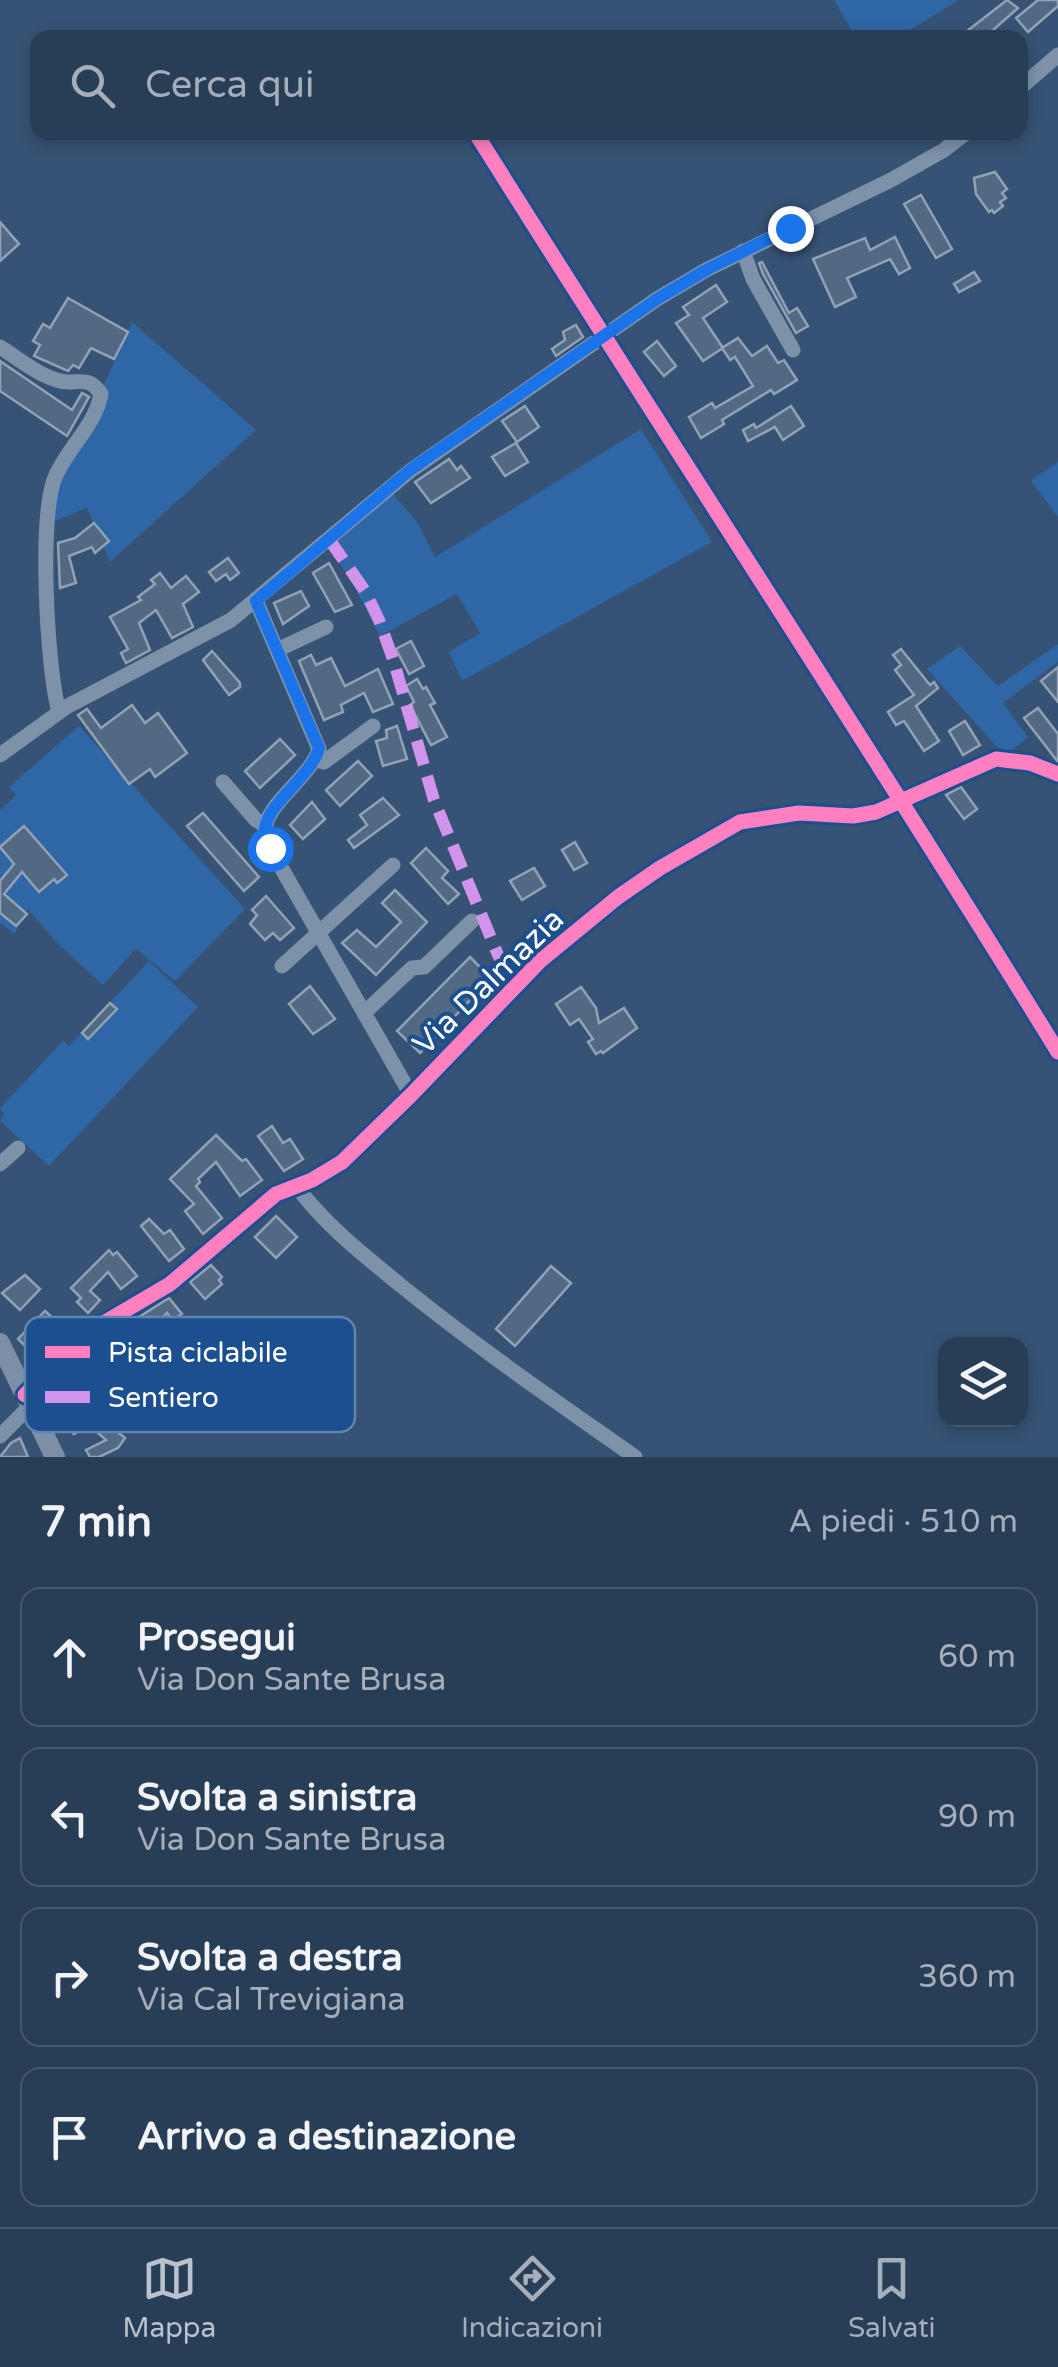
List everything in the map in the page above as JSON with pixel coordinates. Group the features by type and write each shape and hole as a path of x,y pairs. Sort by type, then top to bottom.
{"main road":[{"path":"0,1344 25,1396"},
{"path":"43,1432 55,1457"}],"street":[{"path":"1028,81 1058,55"},
{"path":"0,755 59,712 200,638 256,601 410,470 657,299 891,180 957,140"},
{"path":"743,252 766,306 792,350"},
{"path":"0,348 53,378 94,383 101,394 90,424 56,474 47,501 44,529 52,670 59,712"},
{"path":"256,601 319,748 316,760 269,818 266,826 270,848 411,1095"},
{"path":"277,650 326,627"},
{"path":"316,760 333,758 373,726"},
{"name":"Via Dalmazia","path":"115,1317 159,1292 268,1200 342,1162 540,961 618,896 720,832 758,817 799,813 853,816 876,812 996,758 1030,763 1058,774"},
{"path":"223,782 266,826"},
{"path":"282,966 393,865"},
{"path":"364,1013 412,968 424,968 472,921"},
{"path":"0,1164 18,1148"},
{"path":"297,1186 312,1206 371,1261 457,1331 635,1457"},
{"name":"Via Dalmazia","path":"0,1436 25,1403"}],"shaded area":[{"path":"834,0 959,0 910,30 851,30"},
{"path":"132,322 256,430 110,562 87,508 40,527"},
{"path":"641,429 712,542 462,681 449,652 480,633 457,594 380,636 348,575 328,549 393,494 418,523 435,557"},
{"path":"1058,462 1058,517 1031,481"},
{"path":"1058,644 1058,662 1003,703 1028,737 1005,756 927,669 960,646 998,686"},
{"path":"79,726 245,909 175,981 136,949 103,985 56,942 28,909 14,934 0,922 0,810 16,795 9,787"},
{"path":"149,961 198,1007 49,1166 0,1121 4,1115 0,1108 63,1041 69,1046"}],"building":[{"path":"1007,0 1018,8 993,30 968,30"},
{"path":"1038,0 1058,0 1058,6 1028,32 1016,18"},
{"path":"995,172 1007,189 1002,193 1006,198 1000,202 1003,206 994,213 976,194 974,178"},
{"path":"921,195 952,249 936,258 904,204"},
{"path":"0,222 19,244 0,261"},
{"path":"895,237 910,268 899,274 890,259 847,278 856,297 835,307 813,259 865,238 870,250"},
{"path":"762,262 789,313 797,308 808,326 796,333 763,274 759,263"},
{"path":"974,272 980,281 959,292 954,284"},
{"path":"716,285 727,302 703,318 723,348 703,361 676,323 689,315 683,307"},
{"path":"68,298 128,332 114,359 91,348 79,368 73,365 68,371 34,356 40,345 33,341 43,324 50,328"},
{"path":"576,325 583,337 556,356 552,349 565,340 563,332"},
{"path":"738,338 752,356 767,346 778,363 784,360 797,380 774,394 771,390 701,438 689,417 712,403 715,408 753,386 735,357 730,360 722,348"},
{"path":"657,341 676,366 664,376 644,352"},
{"path":"0,361 72,410 82,393 89,397 67,436 0,391"},
{"path":"525,406 539,427 517,442 502,421"},
{"path":"791,406 804,426 783,440 775,427 748,441 743,430 754,424 756,428"},
{"path":"516,443 528,462 505,476 492,457"},
{"path":"449,459 470,478 431,503 415,482"},
{"path":"94,523 109,541 95,553 92,547 69,556 76,583 60,588 58,543 75,538"},
{"path":"228,558 239,573 230,580 226,574 216,581 209,572"},
{"path":"329,563 352,605 335,612 313,573"},
{"path":"160,573 171,588 186,576 199,592 183,604 193,627 172,638 156,610 139,623 150,650 126,663 121,653 128,649 110,617 141,600 138,597 155,584 151,580"},
{"path":"301,591 309,606 283,624 274,603"},
{"path":"411,641 424,666 409,674 396,649"},
{"path":"901,649 930,685 934,682 938,688 916,706 939,741 924,751 904,721 896,725 888,712 914,695 895,670 901,665 893,655"},
{"path":"212,651 240,683 229,695 203,660"},
{"path":"311,655 316,665 331,658 345,686 378,669 393,704 373,712 364,693 341,705 343,712 324,720 299,661"},
{"path":"1058,667 1058,702 1041,681"},
{"path":"417,679 435,703 430,705 447,737 431,745 410,705 414,702 406,686"},
{"path":"132,705 145,723 158,713 187,753 155,777 150,769 129,784 78,715 87,709 101,728"},
{"path":"1038,708 1058,734 1058,762 1024,718"},
{"path":"965,721 980,745 963,755 949,731"},
{"path":"397,726 407,759 383,766 376,741 387,738 386,730"},
{"path":"280,739 295,755 260,788 245,771"},
{"path":"358,761 372,776 340,806 326,790"},
{"path":"961,787 977,809 964,819 946,795"},
{"path":"383,798 399,815 354,848 348,840 367,825 360,815"},
{"path":"312,802 325,819 303,839 290,825"},
{"path":"203,813 259,877 244,891 187,826"},
{"path":"24,826 67,875 57,883 54,879 39,892 22,872 4,894 27,914 16,926 0,913 0,881 14,864 0,847"},
{"path":"575,842 587,863 574,870 562,850"},
{"path":"426,848 448,871 442,878 459,894 448,904 411,863"},
{"path":"534,868 545,886 522,900 510,881"},
{"path":"395,890 427,922 376,975 342,943 357,930 376,947 401,922 382,903"},
{"path":"266,896 294,928 280,940 273,933 265,940 250,924 257,915 252,910"},
{"path":"470,957 491,978 420,1053 397,1031"},
{"path":"310,986 335,1019 313,1034 289,1004"},
{"path":"581,987 596,1008 599,1023 624,1008 637,1028 603,1053 596,1054 588,1042 593,1039 579,1019 570,1025 556,1004"},
{"path":"110,1003 117,1009 88,1039 82,1033"},
{"path":"272,1126 283,1143 290,1139 303,1159 284,1171 258,1136"},
{"path":"216,1135 242,1161 246,1159 262,1180 240,1196 216,1162 196,1186 222,1218 203,1234 185,1211 194,1204 170,1179"},
{"path":"276,1216 297,1237 276,1258 255,1237"},
{"path":"149,1219 164,1234 170,1230 184,1249 169,1261 141,1226"},
{"path":"109,1250 113,1255 117,1252 137,1276 121,1289 108,1272 90,1291 100,1300 88,1313 71,1288"},
{"path":"211,1265 222,1277 222,1284 205,1299 190,1282"},
{"path":"551,1266 571,1283 515,1346 496,1329"},
{"path":"25,1275 40,1289 20,1310 2,1293"},
{"path":"169,1298 182,1314 177,1317 167,1313 163,1317 139,1317"},
{"path":"97,1432 118,1432 125,1438 118,1448 90,1457 86,1450 106,1440"},
{"path":"20,1438 28,1457 0,1457 11,1443"}],"marked path":[{"path":"329,539 365,591 379,620 434,800 498,955 517,987"}],"cycle path":[{"path":"480,140 1058,1052"},
{"path":"114,1317 170,1284 276,1194 312,1180 342,1162 540,961 660,868 740,822 799,813 853,816 876,812 996,759 1030,763 1058,774"}],"route":[{"path":"270,848 264,830 269,818 311,768 319,748 256,601 410,470 657,299 790,228"}]}
